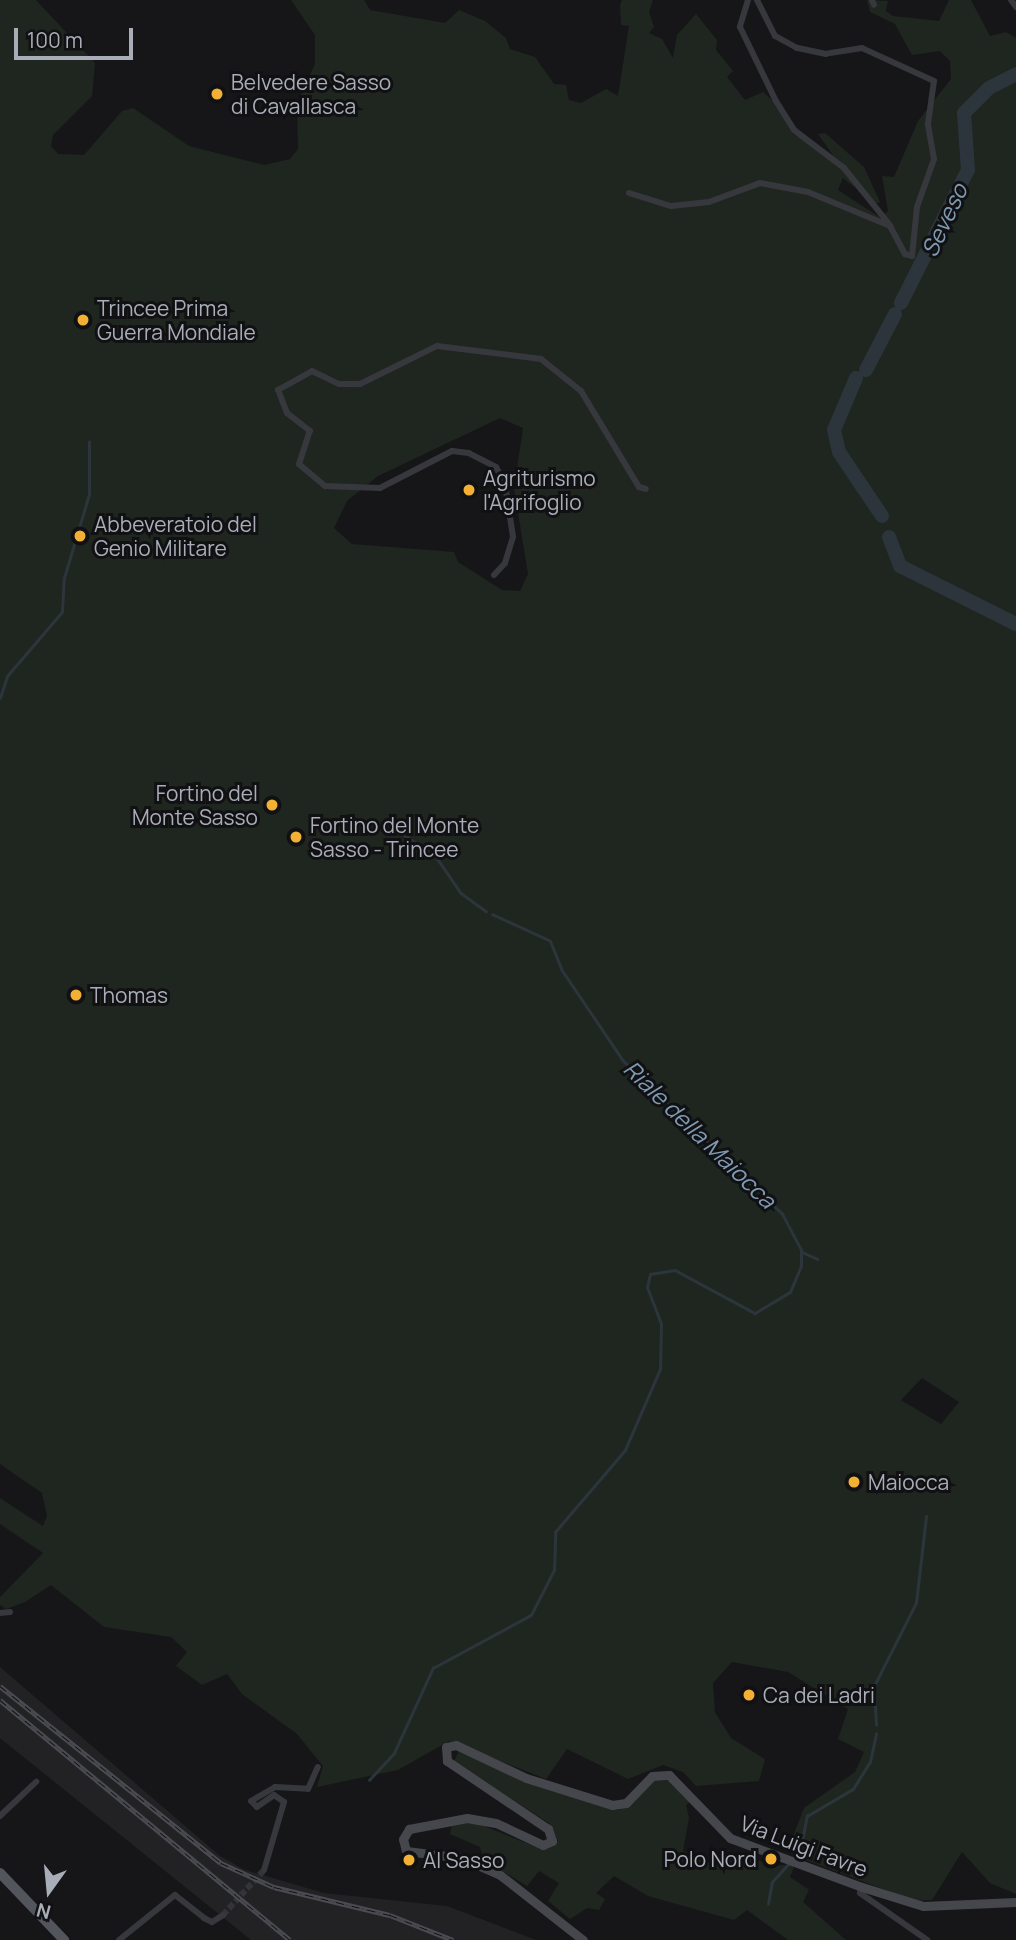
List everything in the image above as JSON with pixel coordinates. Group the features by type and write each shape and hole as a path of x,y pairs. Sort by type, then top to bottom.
{"main road":[{"path":"0,1873 64,1940"}],"street":[{"path":"748,0 740,27 782,111 798,134 844,168 890,226 905,254 912,256 916,207 934,159 928,124 934,81 862,48 826,54 797,48 775,36 757,0"},
{"path":"1011,0 1016,7"},
{"path":"629,193 658,204 694,205 765,183 820,196 890,226"},
{"path":"494,575 505,563 513,537 505,484 496,467 469,453 452,451 380,488 325,486 299,464 310,431 287,412 278,390 312,371 339,384 360,384 437,346 541,359 587,398 635,481 646,489"},
{"path":"0,1613 9,1612"},
{"name":"Via Luigi Favre","path":"583,1940 500,1875 462,1858 406,1851 403,1839 409,1829 467,1818 496,1823 543,1846 552,1841 548,1829 447,1761 446,1747 456,1745 537,1783 612,1805 626,1803 652,1776 670,1775 724,1834 862,1887 923,1906 1016,1902"},
{"path":"264,1870 284,1802 274,1795 257,1807 251,1802 272,1788 309,1788 318,1768"},
{"path":"0,1816 36,1782"},
{"path":"862,1887 860,1893 927,1940"},
{"path":"119,1940 175,1895 212,1922 223,1915"}],"shaded area":[{"path":"0,0 36,0 95,63 92,96 53,135 51,146 58,154 84,155 122,111 133,108 189,146 264,165 290,159 298,149 297,103 315,64 315,35 291,0 364,0 370,10 445,23 459,10 485,21 506,38 510,49 535,57 554,84 566,85 569,100 581,103 606,89 618,96 629,26 621,25 620,5 622,0 653,0 649,12 654,27 649,33 662,39 673,58 677,35 696,14 717,40 716,50 733,71 727,77 745,100 763,92 780,107 793,134 833,155 818,134 825,133 864,167 880,202 875,204 843,178 838,190 881,218 888,211 882,176 894,177 918,121 951,79 950,61 940,51 912,55 895,24 870,12 867,0 888,1 886,11 893,16 939,21 949,0 971,0 990,36 1006,32 1016,38 1016,1894 990,1883 962,1852 932,1900 915,1901 793,1855 788,1849 804,1808 855,1772 864,1752 838,1739 848,1709 788,1672 732,1662 713,1683 715,1712 731,1738 765,1759 759,1781 696,1786 683,1772 663,1765 628,1779 567,1749 546,1779 449,1741 398,1770 317,1787 323,1766 297,1734 242,1694 227,1674 202,1685 176,1666 187,1652 171,1637 104,1627 51,1585 25,1602 6,1609 0,1605 0,1597 43,1553 0,1524 0,1498 43,1526 47,1516 42,1493 0,1464","holes":["500,418 523,428 514,488 528,574 520,591 502,590 458,562 454,552 352,544 334,528 347,501 378,476","922,1378 959,1402 941,1424 901,1400"]},
{"path":"0,1667 220,1856 245,1870 324,1893 447,1906 536,1940 251,1940 0,1738"},
{"path":"459,1751 536,1786 618,1810 629,1806 653,1781 673,1781 692,1800 686,1805 689,1818 683,1851 706,1858 706,1863 744,1855 774,1866 795,1864 790,1877 809,1890 803,1902 846,1940 788,1940 747,1910 734,1920 648,1896 614,1876 596,1893 605,1899 599,1910 587,1908 570,1919 548,1901 559,1883 539,1871 527,1886 484,1860 480,1847 450,1834 452,1825 474,1822 543,1850 558,1841 550,1824 454,1761"}],"waterway":[{"name":"Seveso","path":"901,303 968,170 964,113 989,88 1016,74"},
{"name":"Seveso","path":"866,370 895,314"},
{"name":"Seveso","path":"856,378 834,430 839,452 882,516"},
{"path":"0,698 7,676 62,612 64,578 89,494 89,442"},
{"name":"Seveso","path":"889,537 900,566 1016,624"},
{"name":"Riale della Maiocca","path":"389,824 437,858 461,893 486,911"},
{"name":"Riale della Maiocca","path":"369,1780 394,1753 433,1668 531,1615 554,1570 555,1532 625,1450 660,1369 661,1324 647,1288 650,1274 675,1270 755,1313 790,1292 801,1266 801,1250 782,1214 623,1061 562,971 550,941 493,915"},
{"path":"802,1252 818,1259"},
{"path":"876,1725 874,1686 916,1603 926,1517"},
{"path":"768,1904 772,1882 800,1851 807,1816 853,1789 870,1762 876,1734"}],"tunnel":[{"path":"223,1915 264,1870"}],"railway":[{"path":"0,1686 221,1863 274,1887 390,1915 453,1940"},
{"path":"0,1700 290,1940"}],"place":[{"name":"Belvedere Sasso di Cavallasca","path":"217,94"},
{"name":"Trincee Prima Guerra Mondiale","path":"83,320"},
{"name":"Agriturismo l'Agrifoglio","path":"469,490"},
{"name":"Abbeveratoio del Genio Militare","path":"80,536"},
{"name":"Fortino del Monte Sasso","path":"272,805"},
{"name":"Fortino del Monte Sasso - Trincee","path":"296,837"},
{"name":"Thomas","path":"76,995"},
{"name":"Maiocca","path":"854,1482"},
{"name":"Ca dei Ladri","path":"749,1695"},
{"name":"Polo Nord","path":"771,1859"},
{"name":"Al Sasso","path":"409,1860"}]}
